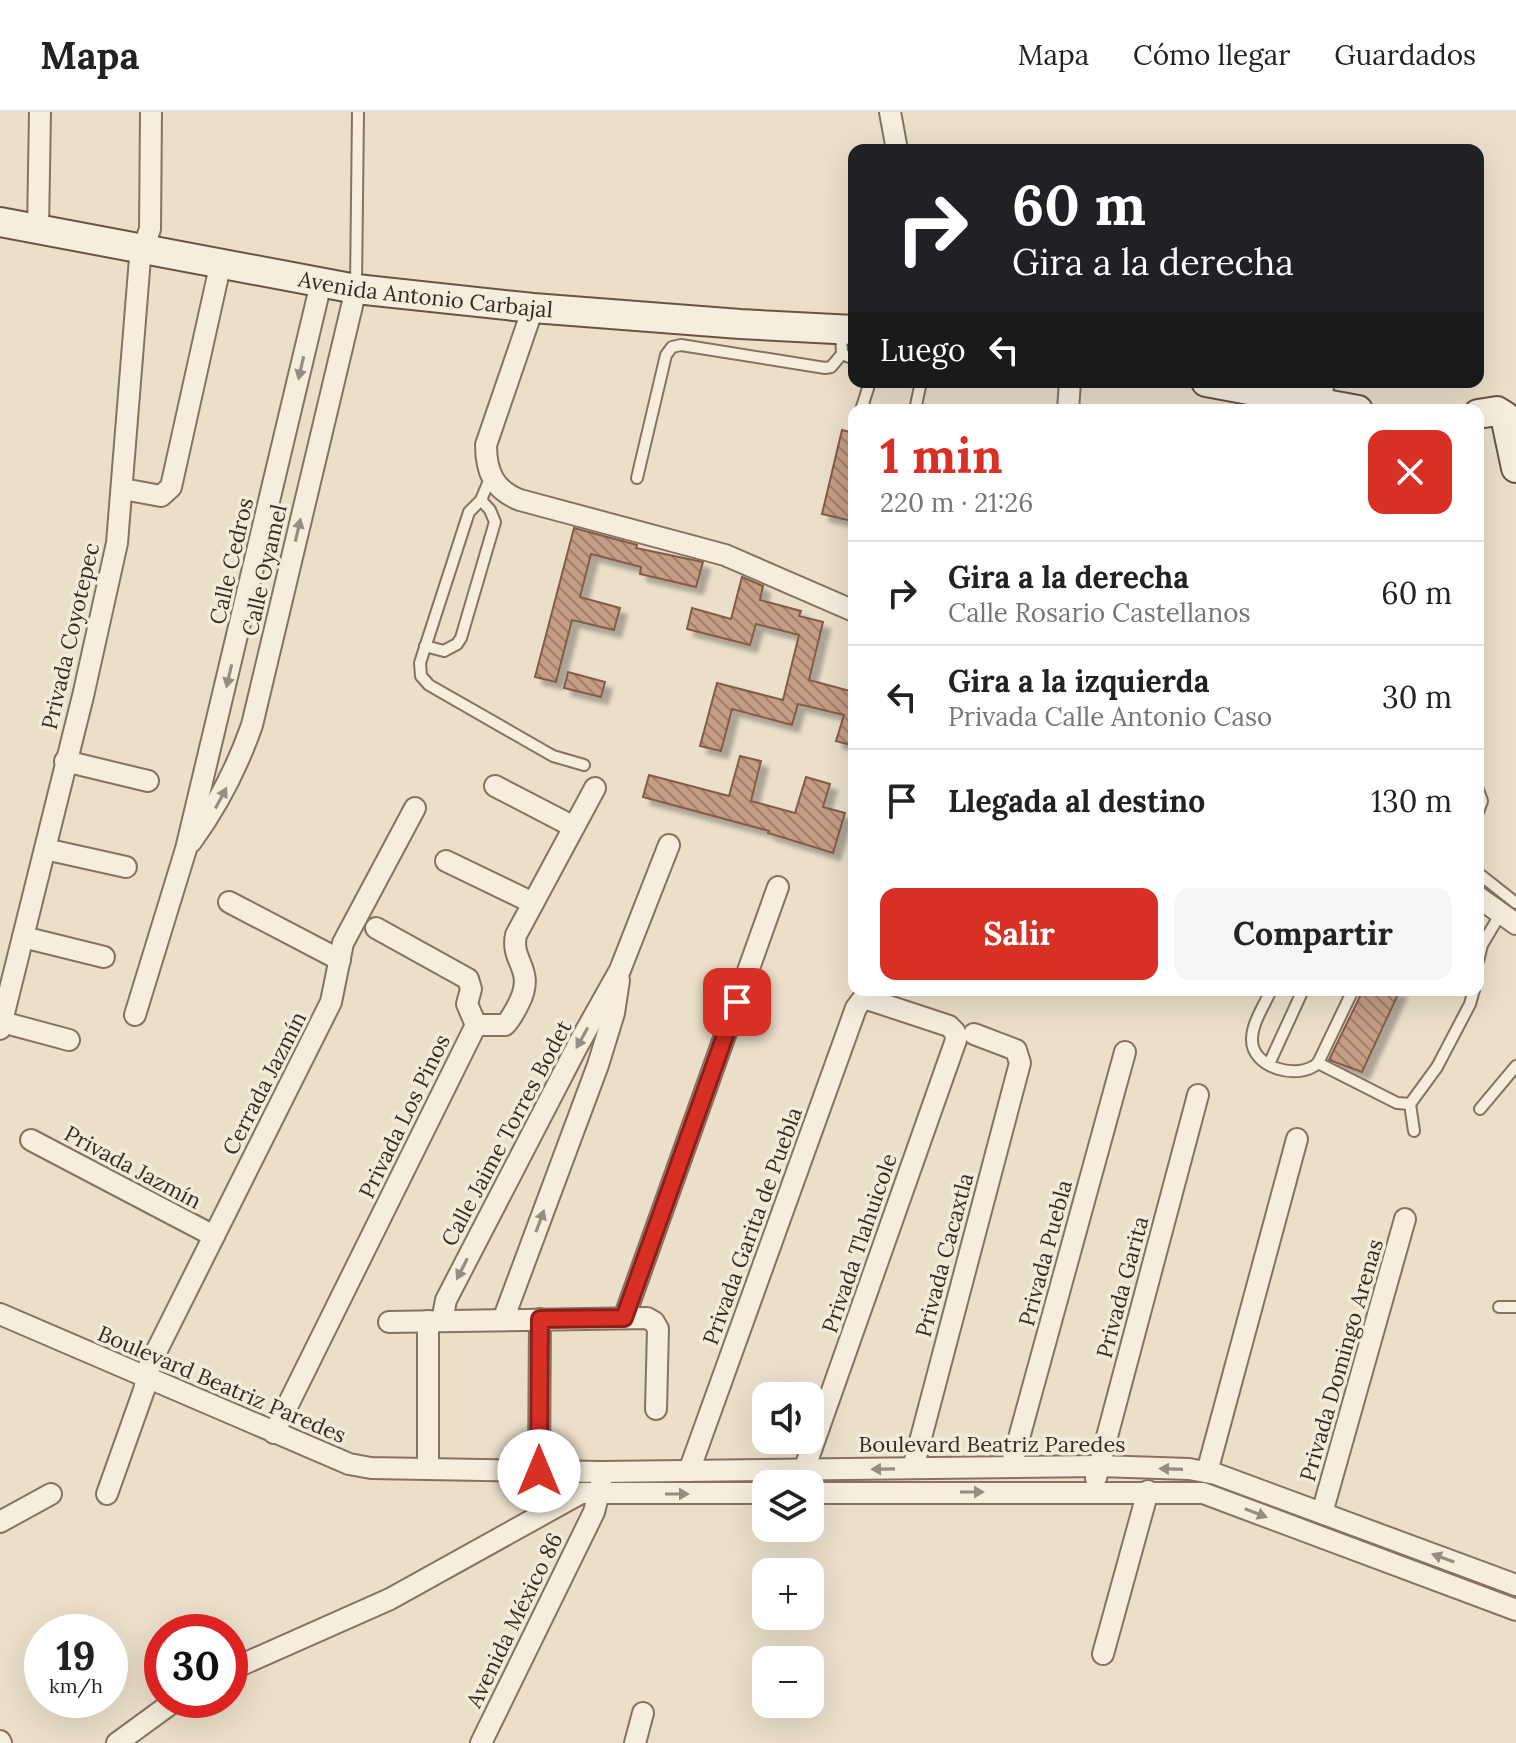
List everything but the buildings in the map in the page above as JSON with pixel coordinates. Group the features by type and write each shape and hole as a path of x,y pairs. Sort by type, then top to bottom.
{"street":[{"path":"38,229 40,112"},
{"name":"Privada Coyotepec","path":"1,1025 103,610 121,522 140,258 145,248 151,212 151,112"},
{"path":"890,112 896,144"},
{"name":"Avenida Antonio Carbajal","path":"0,222 356,289 533,308 740,324 846,338"},
{"path":"123,489 161,496 171,487 221,262"},
{"name":"Calle Cedros","path":"135,1015 186,849 321,283"},
{"name":"Calle Oyamel","path":"186,849 216,808 252,725 356,289"},
{"path":"533,308 486,445 491,476 503,491 511,496 725,555 848,608"},
{"path":"1270,388 1322,393 1345,404"},
{"path":"1490,413 1507,421 1516,468"},
{"path":"252,576 285,584"},
{"path":"65,761 148,781"},
{"path":"495,786 574,827"},
{"name":"Privada Los Pinos","path":"274,1433 476,1025 505,1025 525,991 526,980 514,940 595,788"},
{"name":"Cerrada Jazmín","path":"107,1494 144,1390 145,1377 331,1002 343,943 415,808"},
{"name":"Calle Jaime Torres Bodet","path":"428,1468 435,1321 620,970 669,845"},
{"path":"45,849 126,867"},
{"path":"446,861 533,903"},
{"path":"624,1318 778,887"},
{"path":"1484,900 1511,913"},
{"path":"229,902 340,960"},
{"path":"376,928 468,979 471,989 467,1004 476,1025"},
{"path":"23,937 104,957"},
{"name":"Calle Jaime Torres Bodet","path":"503,1320 598,1065 614,1013 620,970"},
{"name":"Privada Garita de Puebla","path":"689,1471 856,1008 862,1000 872,1000 964,1033"},
{"path":"1,1025 69,1040"},
{"name":"Privada Cacaxtla","path":"913,1468 1020,1063 1019,1054 1011,1047 964,1033"},
{"name":"Privada Tlahuicole","path":"804,1470 956,1040 964,1033"},
{"name":"Privada Puebla","path":"1011,1467 1125,1052"},
{"name":"Privada Garita","path":"1094,1492 1198,1095"},
{"path":"1207,1472 1297,1139"},
{"name":"Privada Jazmín","path":"31,1140 214,1236"},
{"name":"Privada Domingo Arenas","path":"1322,1513 1405,1219"},
{"path":"389,1322 647,1318 657,1325 656,1409"},
{"path":"539,1471 540,1319"},
{"name":"Boulevard Beatriz Paredes","path":"2,1320 349,1464 371,1468 601,1472 752,1470"},
{"name":"Boulevard Beatriz Paredes","path":"804,1470 1099,1466 1207,1472 1516,1585"},
{"name":"Avenida México 86","path":"481,1743 594,1512 601,1472"},
{"path":"1103,1654 1148,1491"},
{"path":"248,1662 390,1599 581,1493 752,1493"},
{"path":"824,1493 1203,1493 1516,1610"},
{"path":"0,1522 51,1494"},
{"path":"635,1743 643,1713"},
{"path":"117,1743 151,1718"}],"lane":[{"path":"356,289 358,112"},
{"path":"637,478 666,355 672,347 681,345 821,369 831,367 846,338"},
{"path":"491,476 481,500 469,512 419,669 429,685 553,756 584,765"},
{"path":"425,646 444,651 461,638 494,527 490,510 481,500"},
{"path":"1484,880 1511,913 1484,943"},
{"path":"1269,996 1252,1039 1254,1049 1269,1064 1294,1072 1318,1063 1350,996"},
{"path":"1269,1064 1300,996"},
{"path":"1414,1131 1410,1104 1437,1067 1472,996"},
{"path":"1318,1063 1397,1103 1410,1104"},
{"path":"1480,1109 1516,1066"},
{"path":"1499,1307 1516,1307"}],"route":[{"path":"539,1471 540,1319 624,1318 737,1002"}]}
